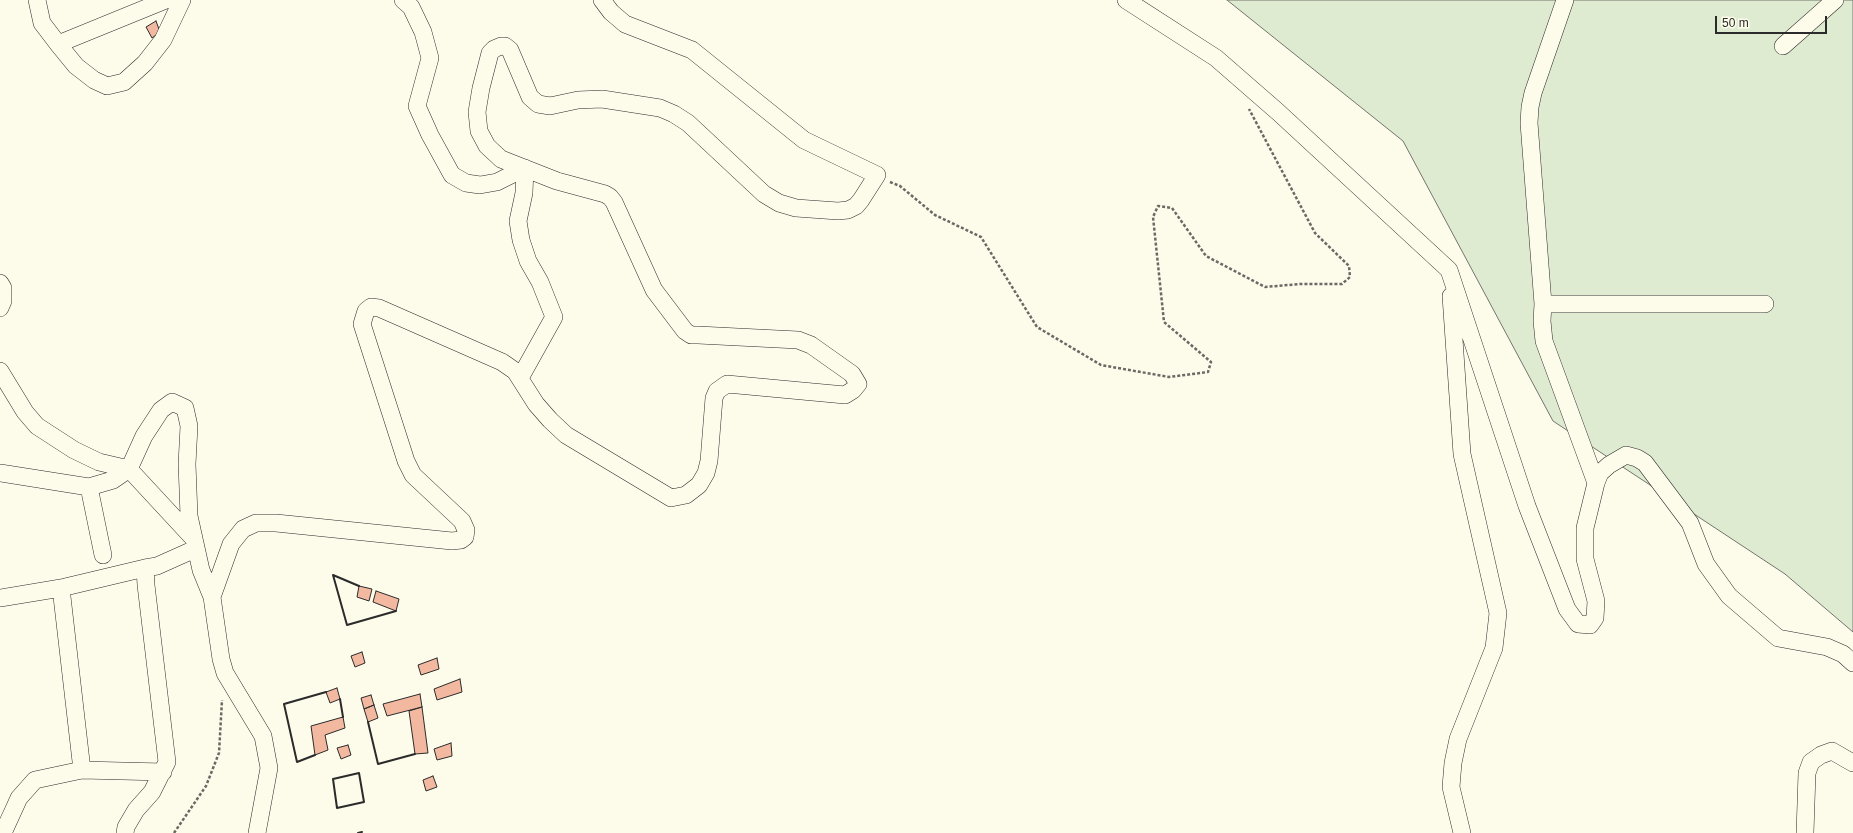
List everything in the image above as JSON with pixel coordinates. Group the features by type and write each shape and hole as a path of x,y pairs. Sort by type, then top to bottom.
{"street":[{"path":"37,0 42,23 58,44 76,66 94,80 107,86 124,82 145,63 163,40 182,0"},
{"path":"58,44 166,0"},
{"path":"403,0 411,7 423,32 430,58 417,106 452,175 466,183 480,185 497,182 525,168"},
{"path":"212,597 232,544 243,529 256,523 276,523 452,541 461,540 467,534 462,521 413,475 406,461 362,324 366,311 371,307 379,308 502,362 515,371 536,404 566,436 671,498 686,496 699,485 706,473 709,461 714,398 717,391 727,384 845,394 853,390 858,384 852,374 811,346 798,340 691,335 686,331 654,290 614,202 610,197 605,194 557,181 501,159 487,146 479,132 477,112 490,53 500,46 505,46 510,50 530,98 538,104 550,106 578,100 602,99 660,108 674,114 688,123 764,194 779,203 796,208 838,211 848,210 856,206 861,200 877,175 804,140 692,50 625,24 611,12 602,0"},
{"path":"1126,0 1216,58 1449,270 1527,506 1567,609 1578,624 1590,626 1596,618 1596,601 1585,559 1585,528 1596,483 1600,473 1618,458 1626,455 1637,458 1645,463 1690,524 1706,564 1729,596 1778,638 1827,647 1843,654 1853,663"},
{"path":"1565,0 1533,93 1529,123 1543,304 1542,321 1544,341 1596,483"},
{"path":"1782,46 1835,0"},
{"path":"520,378 554,317 540,282 528,261 521,240 518,221 524,193 525,168"},
{"path":"1449,270 1462,454 1498,613 1494,648 1458,739 1452,763 1451,787 1462,833"},
{"path":"0,283 3,288 3,301 0,308"},
{"path":"1543,304 1765,304"},
{"path":"0,371 25,412 37,426 86,456 99,462 129,469 194,543"},
{"path":"0,473 89,487 113,480 129,469 144,436 161,410 172,402 185,408 189,426 187,471 189,516 201,570 212,597 221,659 225,673 263,736 269,768 257,833"},
{"path":"89,487 103,555"},
{"path":"0,598 62,588 157,566 194,543"},
{"path":"125,833 136,810 152,792 164,772 167,762 145,568"},
{"path":"62,588 82,770"},
{"path":"1805,833 1807,773 1812,762 1821,755 1832,751 1853,763"},
{"path":"3,833 19,798 35,780 82,770 164,772"}],"path":[{"path":"877,175 900,186 935,215 981,237 1037,327 1094,361 1101,365 1169,376 1208,372 1211,362 1164,322 1153,218 1158,206 1172,208 1206,256 1265,287 1300,284 1342,284 1350,277 1349,266 1315,233 1311,226 1249,109 1249,87"},
{"path":"174,833 206,786 218,753 225,673"}],"green space":[{"path":"1227,0 1853,0 1853,632 1785,574 1553,421 1403,141"}],"building":[{"path":"156,21 160,32 152,38 146,27"},
{"path":"359,586 372,589 369,601 357,597"},
{"path":"376,591 399,599 396,611 373,602"},
{"path":"362,652 365,663 355,667 351,656"},
{"path":"437,658 439,669 421,675 418,665"},
{"path":"460,679 462,692 437,700 434,689"},
{"path":"337,688 340,699 330,703 326,692"},
{"path":"420,694 422,707 387,716 383,704"},
{"path":"371,695 374,705 364,709 361,698"},
{"path":"374,705 378,718 368,722 364,709"},
{"path":"422,707 428,753 415,754 409,711"},
{"path":"343,717 345,728 325,735 328,750 315,755 311,726"},
{"path":"451,743 452,756 437,760 434,749"},
{"path":"348,745 351,755 341,759 337,748"},
{"path":"433,776 437,787 426,791 423,780"}],"wall":[{"path":"359,586 333,575 347,625 396,611"},
{"path":"315,755 297,762 284,704 326,692"},
{"path":"340,699 343,717"},
{"path":"368,722 378,764 415,754"},
{"path":"359,773 364,802 337,808 333,779 359,773"},
{"path":"358,833 362,832"}]}
